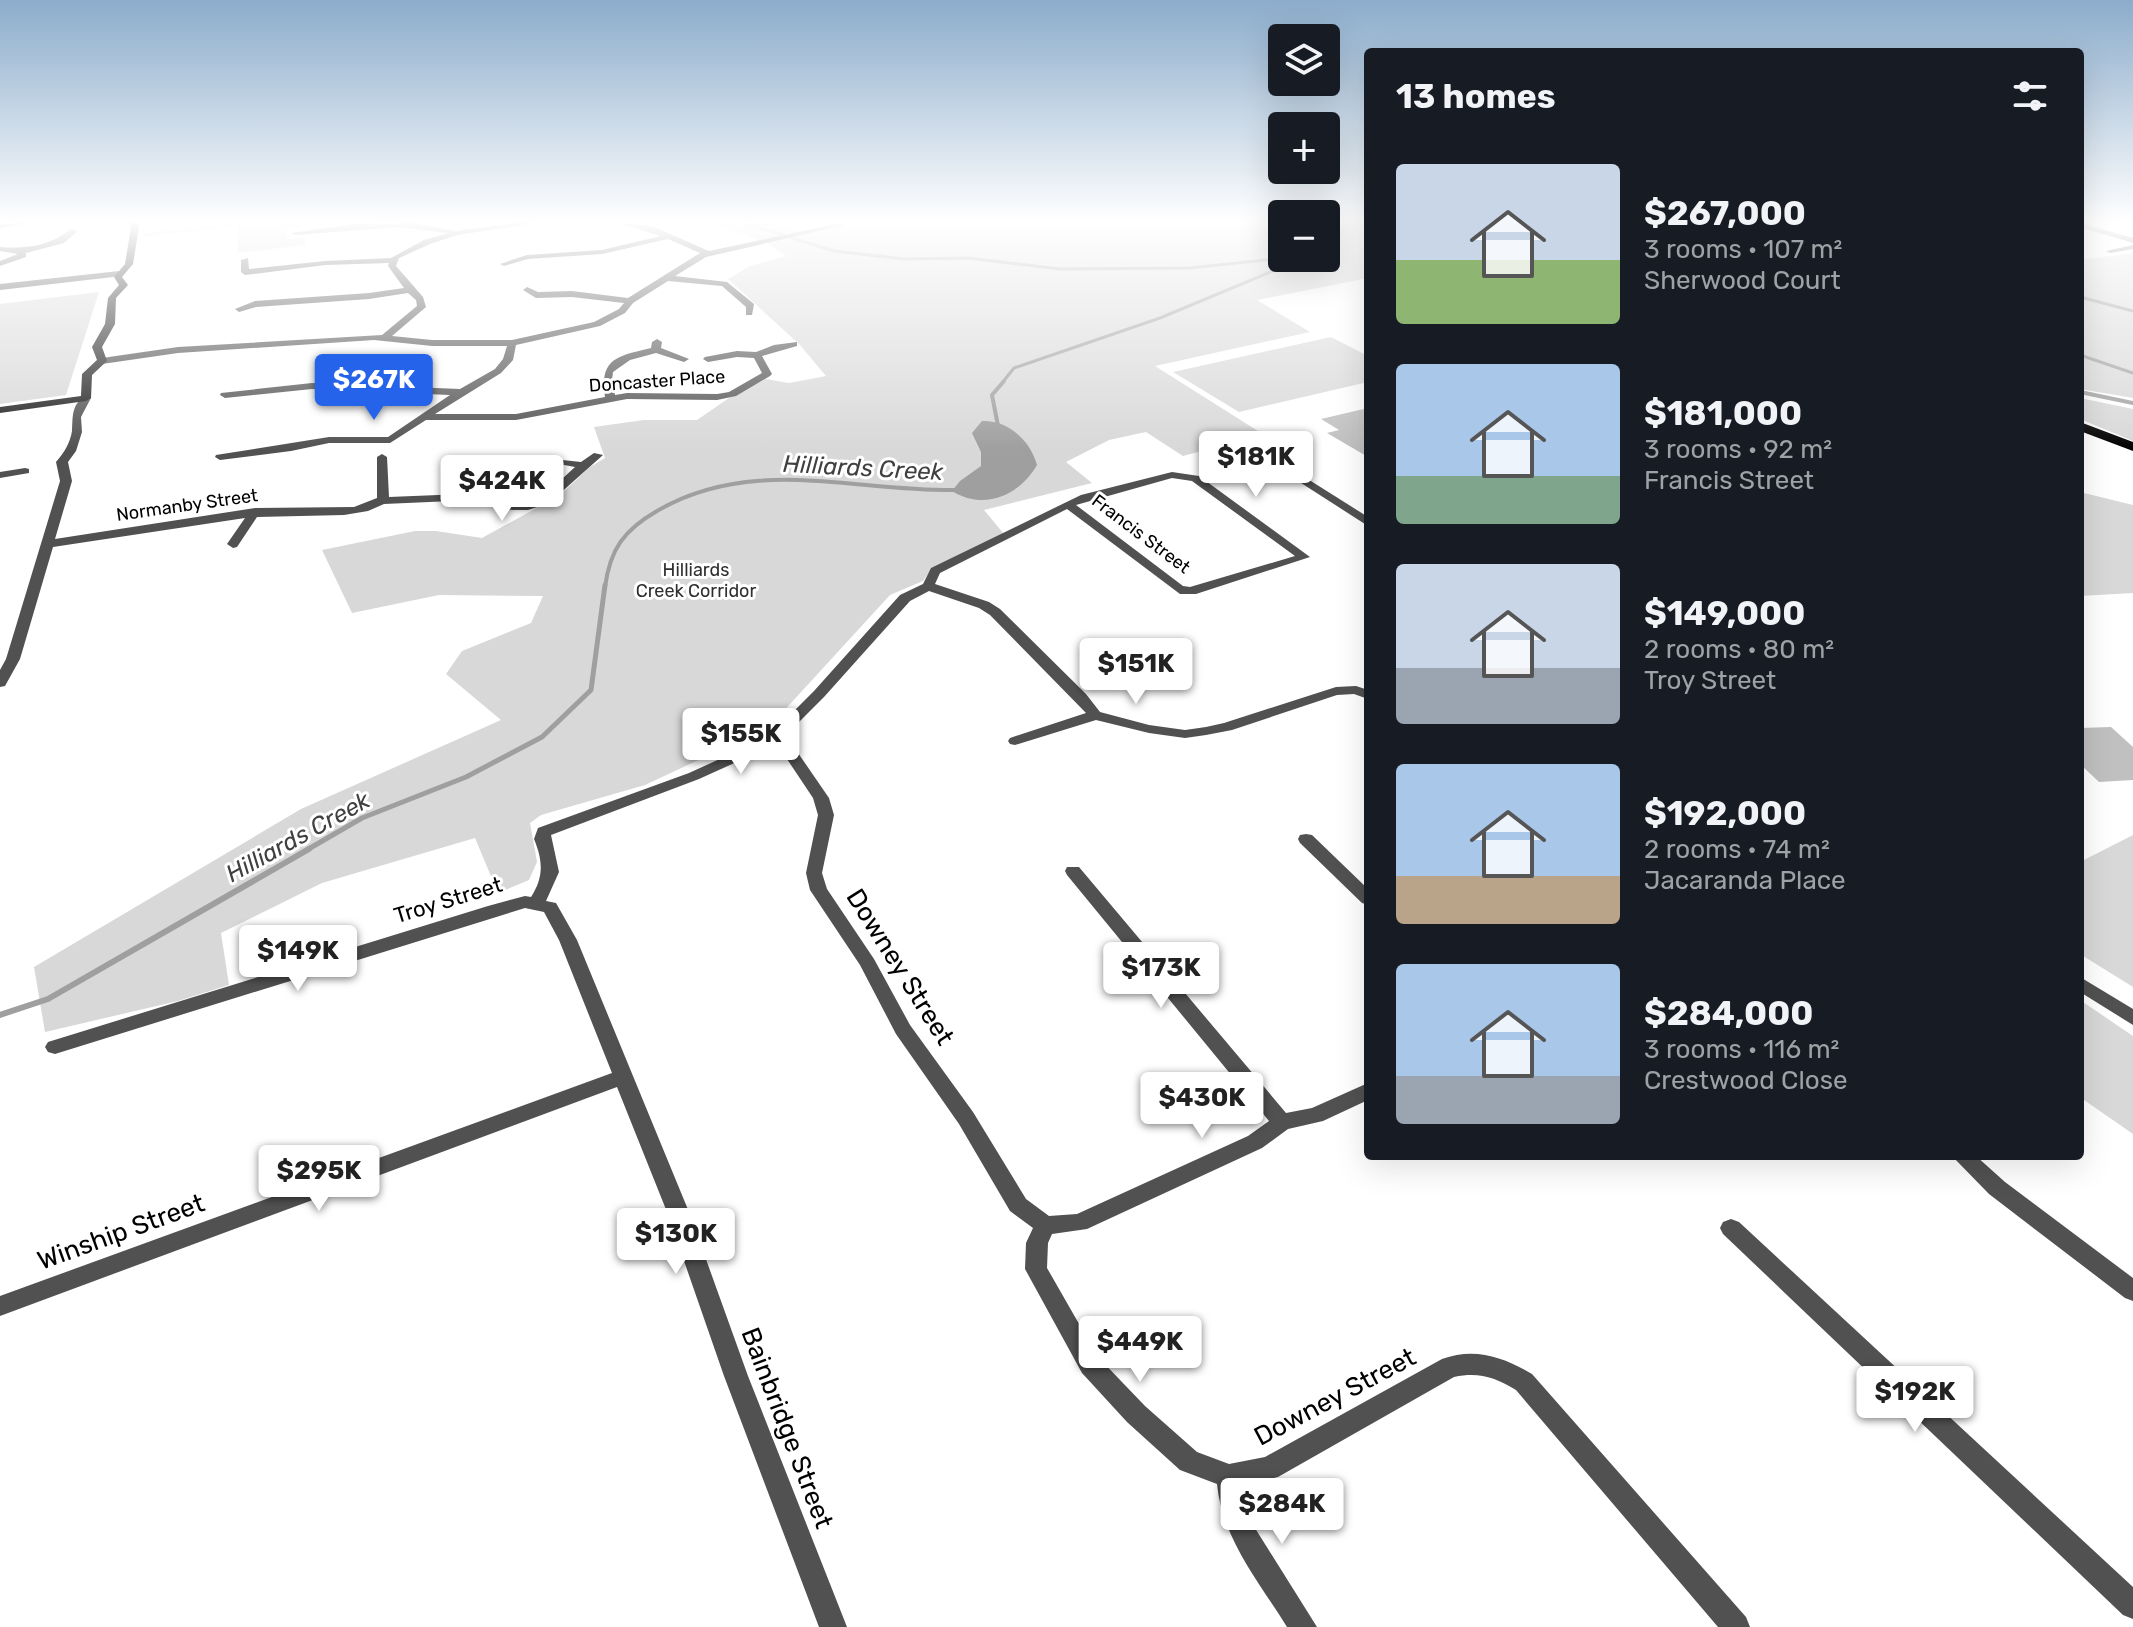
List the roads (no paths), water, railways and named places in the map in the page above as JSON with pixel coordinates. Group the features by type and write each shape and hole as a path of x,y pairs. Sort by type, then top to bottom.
{"main road":[{"path":"2084,428 2133,447"}],"street":[{"path":"102,361 97,347 110,324 112,299"},
{"path":"239,309 256,301 309,299"},
{"path":"385,337 422,307 420,299"},
{"path":"613,299 630,301"},
{"path":"0,683 13,659 66,481 62,462 71,451 77,432 76,417 86,398 87,374 102,361 190,349 385,337 432,343 512,343 597,324 622,311 633,299"},
{"path":"742,299 751,306 749,313"},
{"path":"220,457 329,440 390,440 504,366 512,343"},
{"name":"Doncaster Place","path":"708,359 737,354 757,355 794,344"},
{"path":"610,397 606,379 610,370 627,359 656,346 684,359"},
{"name":"Doncaster Place","path":"427,417 516,417 610,397 726,396 767,374 757,355"},
{"path":"225,395 312,386 460,392"},
{"path":"0,410 86,398"},
{"path":"1257,450 1364,519"},
{"name":"Normanby Street","path":"47,544 255,512 340,511 366,507 382,500 459,498 525,507 547,498 563,486 580,465 598,455"},
{"path":"382,457 382,500"},
{"path":"557,461 580,465"},
{"path":"0,475 25,471"},
{"name":"Francis Street","path":"536,903 551,875 551,858 542,839 544,832 694,776 773,740 905,598 928,586 935,571 1068,504 1172,475 1184,475 1195,478 1304,557 1191,591 1180,590 1068,504"},
{"path":"233,544 255,512"},
{"path":"928,586 984,605 995,612 1081,697 1095,715"},
{"path":"1015,741 1095,715 1149,729 1185,734 1227,727 1336,691 1356,690 1364,693"},
{"name":"Downey Street","path":"773,740 791,753 821,798 826,815 814,873 819,890 868,963 903,1029 966,1118 1018,1205 1045,1225"},
{"path":"1306,839 1364,895"},
{"path":"1073,871 1282,1122"},
{"name":"Troy Street","path":"55,1047 494,910 536,903"},
{"name":"Bainbridge Street","path":"536,903 550,907 558,915 678,1212 736,1376 833,1627"},
{"path":"2084,986 2133,1018"},
{"name":"Winship Street","path":"0,1306 622,1077"},
{"path":"1303,1627 1238,1524 1232,1507 1229,1476 1189,1461 1136,1414 1090,1365 1036,1269 1037,1243 1045,1225 1079,1223 1255,1142 1282,1122 1316,1115 1364,1093"},
{"path":"1966,1160 1997,1188 2133,1291"},
{"path":"1731,1228 2133,1605"},
{"name":"Downey Street","path":"1229,1476 1269,1468 1450,1367 1470,1362 1493,1363 1524,1382 1736,1627"}],"waterway":[{"name":"Hilliards Creek","path":"1002,383 1014,368 1160,318 1206,299"},
{"path":"2087,299 2133,311"},
{"path":"2084,356 2133,373"},
{"name":"Hilliards Creek","path":"998,426 992,395 1004,381"},
{"name":"Hilliards Creek","path":"2084,393 2133,403"},
{"name":"Hilliards Creek","path":"605,587 615,551 627,533 657,511 693,494 730,484 767,480 957,490"},
{"name":"Hilliards Creek","path":"305,851 362,818 466,777 542,737 591,690 605,585"},
{"name":"Hilliards Creek","path":"0,1015 48,999 309,849"}],"park label":[{"name":"Hilliards Creek Corridor","path":"696,580"}]}
